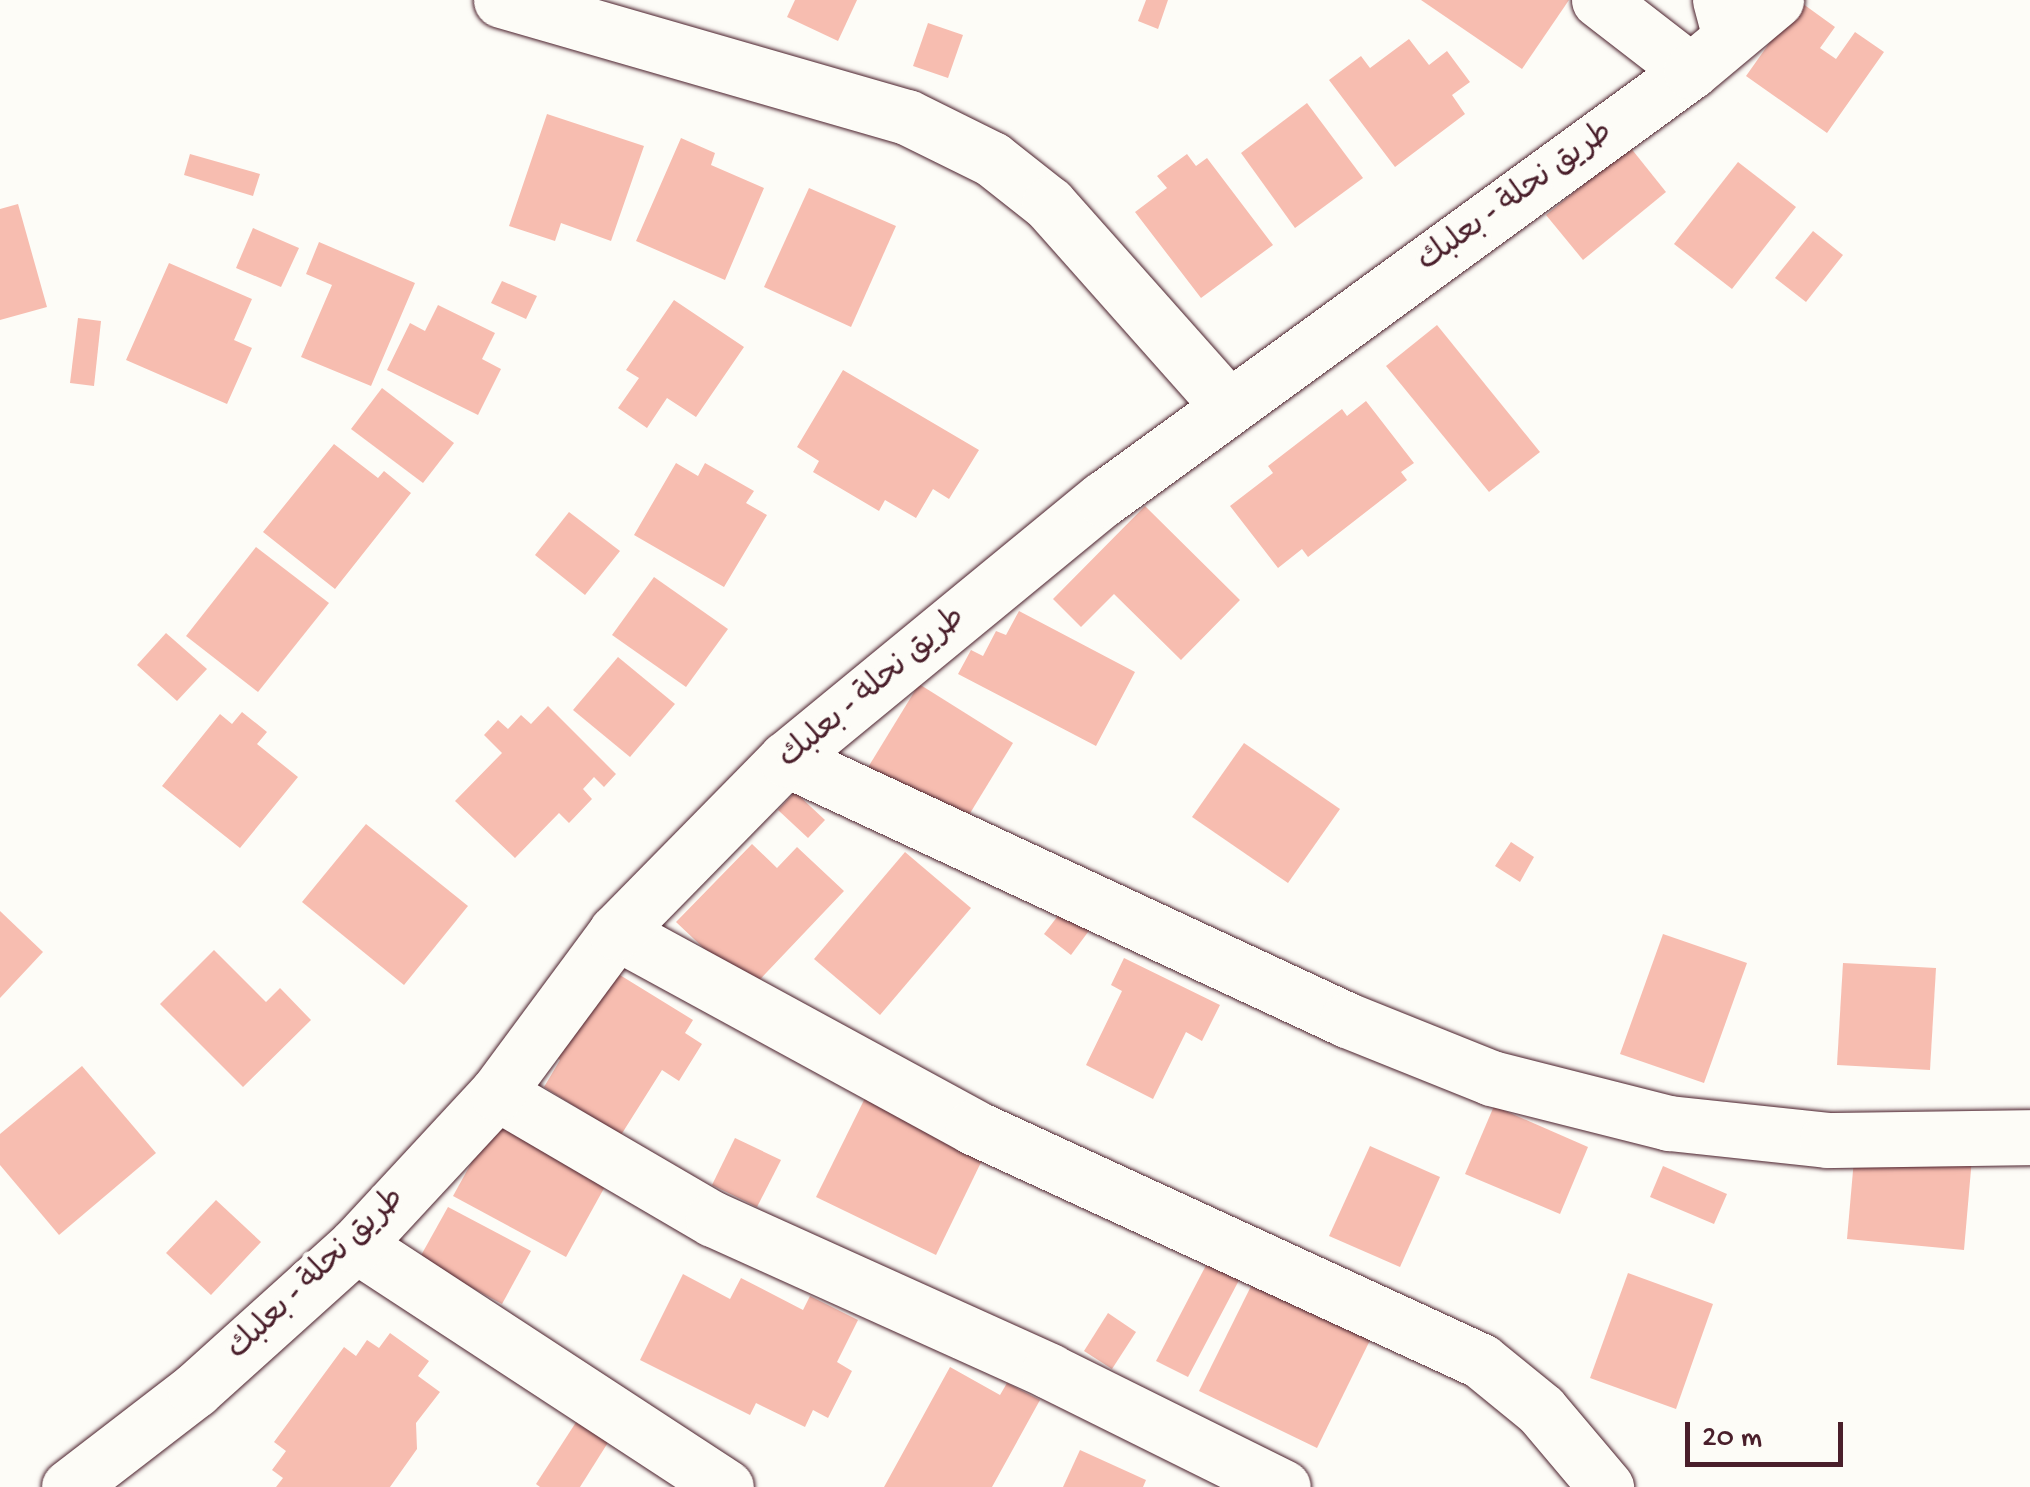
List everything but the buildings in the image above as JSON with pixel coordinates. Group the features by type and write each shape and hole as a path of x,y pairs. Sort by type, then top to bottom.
{"street":[{"path":"500,0 907,118 992,159 1049,204 1229,407"},
{"path":"1599,0 1714,36"},
{"name":"طريق نحلة - بعلبك","path":"69,1487 195,1390 356,1245 497,1093 616,932 786,759 1103,499 1714,36 1776,0"},
{"path":"786,759 1348,1020 1492,1078 1669,1123 1827,1140 2030,1137"},
{"path":"616,932 974,1127 1480,1361 1540,1410 1606,1487"},
{"path":"497,1093 712,1219 1049,1372 1282,1487"},
{"path":"356,1245 726,1487"}]}
